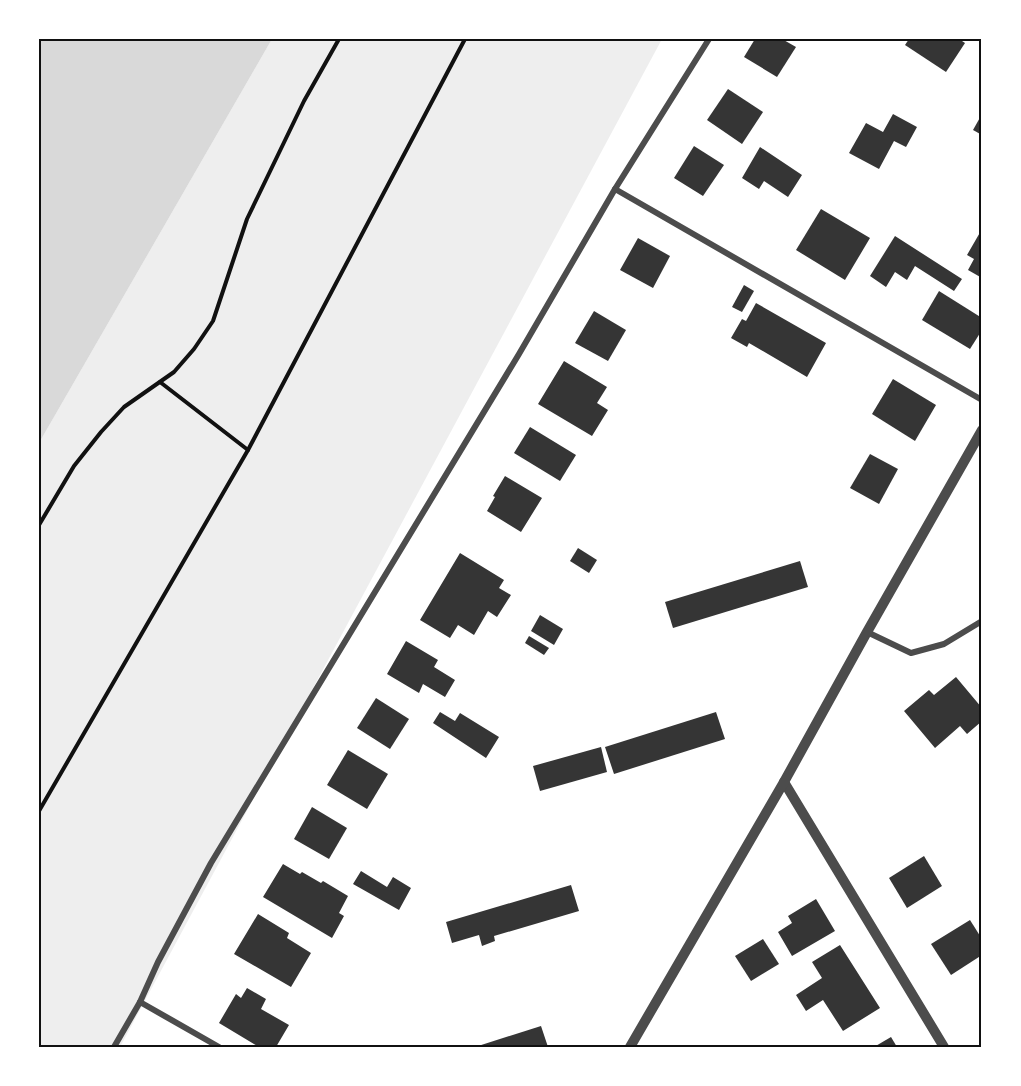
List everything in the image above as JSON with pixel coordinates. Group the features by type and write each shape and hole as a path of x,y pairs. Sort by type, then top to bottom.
{"street":[{"path":"114,1047 140,1002 158,962 210,863 519,354 615,189 709,39"},
{"path":"615,189 982,400"},
{"path":"630,1047 784,782 982,430"},
{"path":"867,632 911,653 944,644 982,621"},
{"path":"784,782 944,1047"},
{"path":"140,1002 219,1047"}],"path":[{"path":"39,525 74,466 101,432 124,407 174,372 194,349 213,321 247,219 304,101 339,39"},
{"path":"39,811 249,450 465,39"},
{"path":"160,382 249,450"}],"shaded area":[{"path":"39,39 272,39 39,443"},
{"path":"272,39 662,39 120,1047 39,1047 39,443"}],"building":[{"path":"755,39 782,39 796,47 777,77 744,57"},
{"path":"909,39 959,39 965,43 946,72 905,45"},
{"path":"728,89 763,112 742,144 707,120"},
{"path":"893,114 917,127 906,147 894,141 879,169 849,153 866,123 883,132"},
{"path":"982,114 982,135 973,130"},
{"path":"694,146 724,165 703,196 674,178"},
{"path":"760,147 802,175 788,197 764,181 759,189 742,178"},
{"path":"821,209 870,238 845,280 796,250"},
{"path":"982,229 982,278 968,270 974,259 967,255"},
{"path":"895,236 962,279 954,291 915,266 907,280 895,272 886,287 870,276"},
{"path":"638,238 670,256 653,288 620,270"},
{"path":"744,285 754,291 742,312 732,307"},
{"path":"939,291 982,318 982,330 970,349 922,320"},
{"path":"756,303 826,343 807,377 749,343 747,347 731,338 742,319 746,321"},
{"path":"594,311 626,330 608,361 575,343"},
{"path":"564,361 607,387 597,403 608,410 592,436 538,404"},
{"path":"893,379 936,405 915,441 872,414"},
{"path":"530,427 576,455 560,481 514,453"},
{"path":"870,454 898,469 879,504 850,488"},
{"path":"505,476 542,498 521,532 487,511"},
{"path":"578,548 597,560 589,573 570,561"},
{"path":"460,553 504,580 499,588 511,595 497,617 488,611 474,635 458,625 450,638 420,620"},
{"path":"800,561 808,587 673,628 665,602"},
{"path":"540,615 563,629 554,645 531,631"},
{"path":"529,636 549,648 544,655 525,643"},
{"path":"406,641 438,660 434,667 455,680 445,697 423,684 419,693 387,674"},
{"path":"956,677 982,708 982,721 967,734 960,726 935,748 904,711 929,690 934,695"},
{"path":"376,698 409,719 390,749 357,728"},
{"path":"440,712 455,721 460,713 499,737 486,758 433,723"},
{"path":"716,712 725,739 614,774 605,747"},
{"path":"601,747 607,772 540,791 533,766"},
{"path":"348,750 388,774 367,809 327,785"},
{"path":"312,807 347,828 329,859 294,839"},
{"path":"924,856 942,886 907,908 889,878"},
{"path":"283,864 321,883 323,881 348,896 339,913 344,916 332,938 263,897"},
{"path":"361,871 387,887 393,877 411,888 399,910 353,884"},
{"path":"571,885 579,911 494,936 495,941 482,946 479,935 452,943 446,922"},
{"path":"816,899 835,931 792,956 778,932 792,923 788,916"},
{"path":"258,914 289,933 287,938 311,953 291,987 234,954"},
{"path":"970,920 982,939 982,955 951,975 931,944"},
{"path":"763,939 779,964 751,981 735,956"},
{"path":"840,945 880,1008 843,1031 823,1000 806,1011 796,995 822,978 812,962"},
{"path":"247,988 266,999 261,1009 289,1025 276,1047 259,1047 219,1023 236,994 241,998"},
{"path":"541,1026 548,1047 475,1047"},
{"path":"891,1037 897,1047 874,1047"}]}
